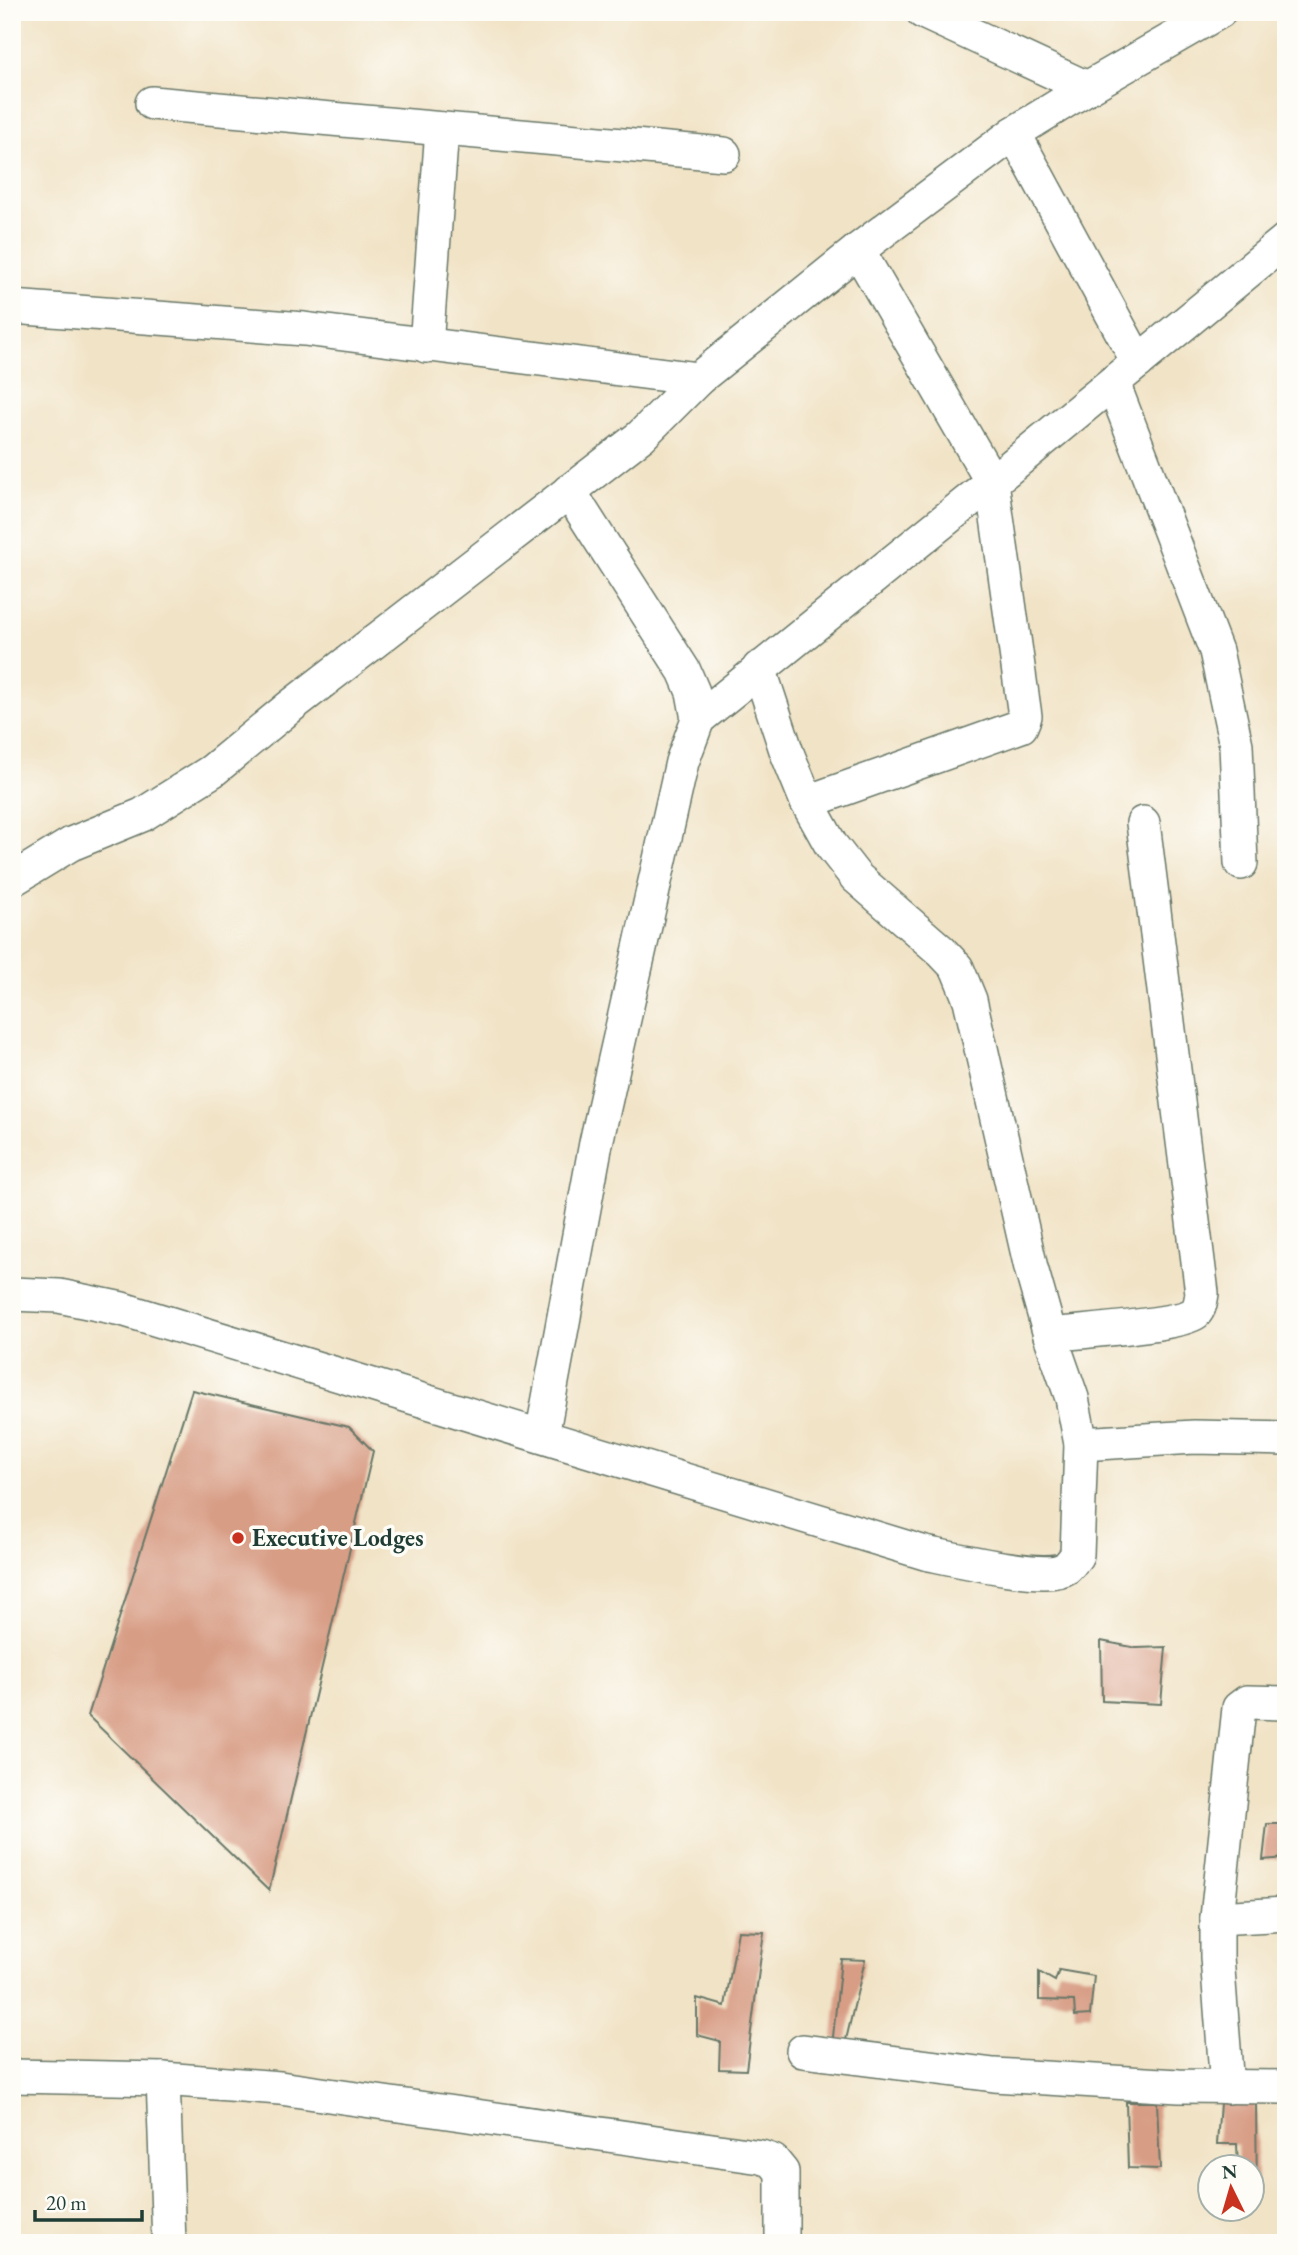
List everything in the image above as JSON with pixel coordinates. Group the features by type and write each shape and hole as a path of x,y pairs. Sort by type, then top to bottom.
{"street":[{"path":"923,12 1087,88"},
{"path":"12,880 71,844 142,815 212,771 291,706 641,436 698,379 858,250 1014,133 1219,12"},
{"path":"152,103 724,154"},
{"path":"426,346 442,129"},
{"path":"1014,133 1138,362"},
{"path":"542,1436 596,1143 682,762 698,719 1286,240"},
{"path":"807,802 1021,726 1026,716 992,482 858,250"},
{"path":"12,307 304,329 698,379"},
{"path":"1113,383 1216,651 1236,745 1241,863"},
{"path":"569,491 684,671 693,692 698,719"},
{"path":"12,1294 60,1296 122,1309 925,1553 984,1565 1051,1572 1066,1568 1077,1555 1081,1444 1072,1398 1031,1268 970,1000 957,968 856,877 831,845 807,802 787,753 760,668"},
{"path":"1050,1335 1173,1321 1195,1313 1200,1305 1202,1293 1143,823"},
{"path":"1081,1444 1194,1437 1286,1439"},
{"path":"1227,2087 1217,1957 1217,1918 1239,1708 1247,1702 1286,1703"},
{"path":"1217,1918 1286,1914"},
{"path":"803,2051 994,2075 1227,2087 1286,2087"},
{"path":"12,2076 163,2079 280,2088 761,2157 773,2161 782,2172 782,2243"},
{"path":"163,2079 169,2243"}],"building":[{"path":"192,1390 349,1427 373,1451 269,1891 88,1716"},
{"path":"1101,1641 1137,1648 1166,1647 1161,1704 1102,1701"},
{"path":"1267,1824 1286,1824 1286,1858 1263,1860"},
{"path":"738,1931 764,1932 746,2070 719,2069 720,2041 697,2035 697,1998 725,2006"},
{"path":"841,1959 865,1960 845,2044 833,2037"},
{"path":"1059,1970 1094,1976 1090,2015 1075,2016 1074,2001 1039,2000 1039,1972 1055,1981"},
{"path":"1126,2102 1157,2102 1160,2169 1128,2168"},
{"path":"1256,2102 1257,2154 1237,2154 1237,2144 1217,2144 1220,2103"}],"place":[{"name":"Executive Lodges","path":"238,1538"}]}
